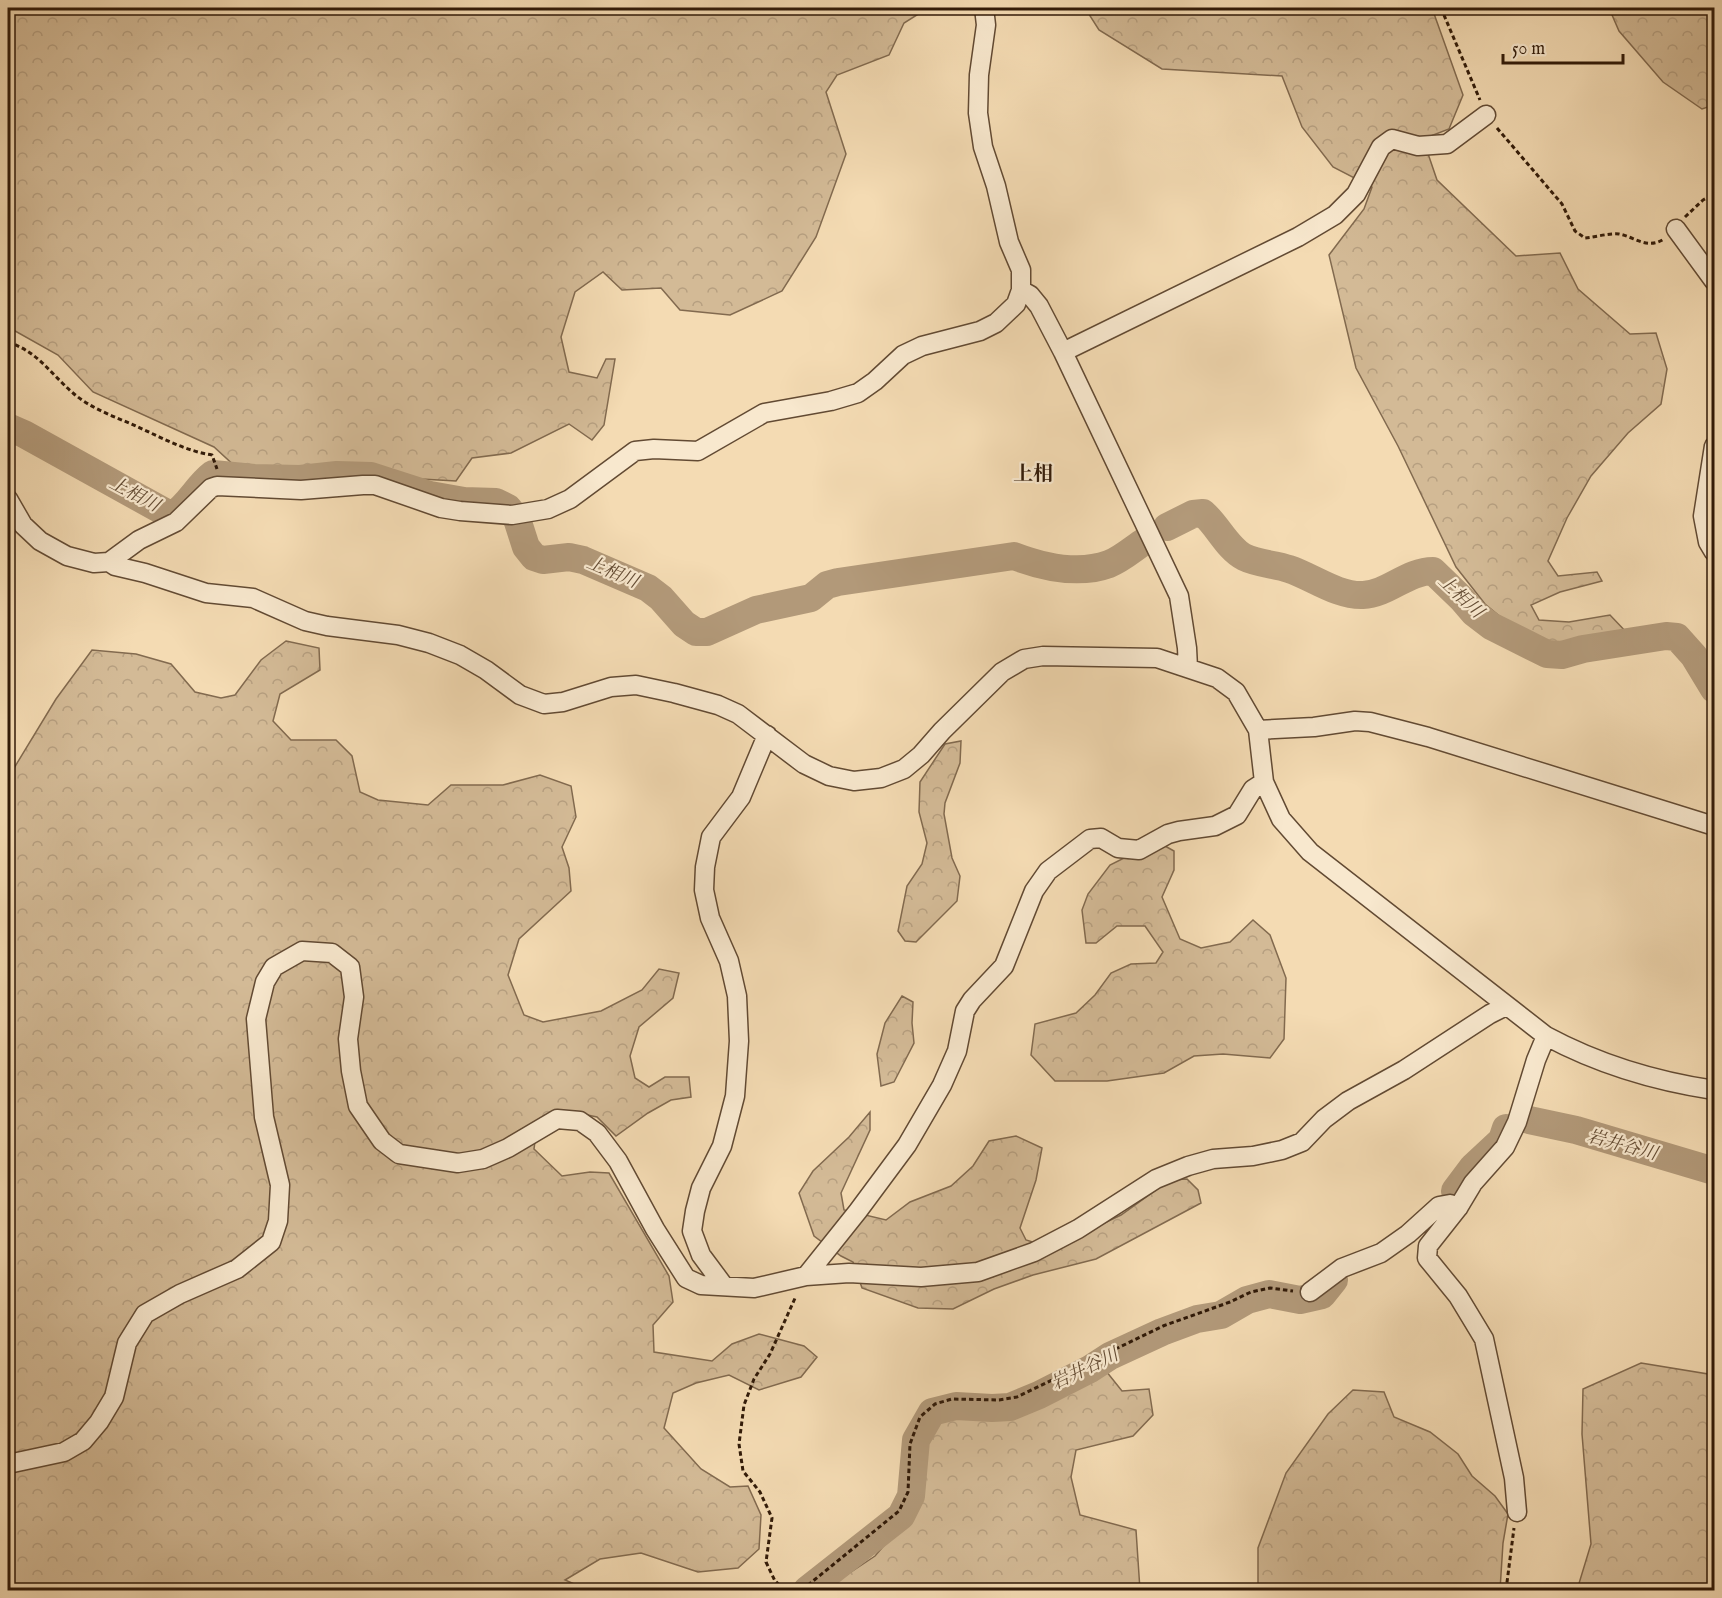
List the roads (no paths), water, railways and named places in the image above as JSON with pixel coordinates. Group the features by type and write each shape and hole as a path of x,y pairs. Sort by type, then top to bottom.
{"street":[{"path":"8,499 23,525 40,541 67,556 94,563 109,562 139,540 176,522 211,488 217,486 301,490 331,486 375,485 441,508 493,515 516,515 548,509 570,499 641,449 698,452 764,413 858,393 903,355 922,346 980,331 996,323 1016,304 1021,290 1021,270 1009,242 996,186 983,147 978,113 979,75 986,26 984,8"},
{"path":"1063,352 1298,237 1335,215 1356,194 1381,147 1392,139 1418,146 1447,144 1486,115"},
{"path":"1676,229 1714,281"},
{"path":"1021,290 1030,295 1039,306 1063,352 1179,596 1188,668"},
{"path":"1714,446 1703,516 1707,542 1714,552"},
{"path":"109,562 115,566 145,573 206,593 253,598 305,621 398,635 429,643 460,655 486,670 520,695 544,704 563,702 611,687 636,685 718,705 738,714 804,764 829,776 854,781 881,778 904,769 921,755 1002,672 1024,659 1043,656 1157,658 1188,668 1217,678 1236,692 1258,730 1264,782 1281,819 1310,852 1546,1036 1602,1063 1647,1077 1714,1089"},
{"path":"1258,730 1314,727 1355,721 1371,722 1439,740 1714,826"},
{"path":"724,1287 701,1255 692,1231 701,1188 722,1146 735,1096 739,1041 737,996 729,961 710,918 704,890 705,867 711,837 741,797 767,735"},
{"path":"806,1276 907,1145 946,1077 957,1051 964,1011 1004,966 1034,891 1048,871 1090,839 1101,838 1118,848 1139,850 1168,834 1215,826 1237,815 1253,789 1264,782"},
{"path":"8,1464 64,1452 83,1441 99,1422 114,1397 127,1344 144,1314 180,1294 237,1269 271,1242 278,1221 280,1185 264,1117 256,1019 265,982 274,968 302,951 332,952 350,967 354,997 348,1039 351,1071 358,1106 382,1141 399,1154 458,1163 483,1159 508,1148 557,1119 580,1121 597,1133 618,1161 655,1229 686,1278 701,1285 724,1287 754,1288 806,1276 849,1273 921,1277 978,1272 1034,1252 1078,1229 1156,1179 1213,1159 1282,1150 1302,1142 1324,1119 1348,1101 1404,1070 1471,1025 1506,1006"},
{"path":"1517,1512 1514,1478 1484,1339 1458,1296 1427,1258 1428,1246 1459,1207 1473,1183 1505,1147 1546,1036"},
{"path":"1310,1292 1342,1268 1382,1253 1408,1234 1439,1206 1450,1204 1459,1207"}],"waterway":[{"name":"上相川","path":"8,427 172,516 213,474 300,479 337,475 371,476 430,495 464,501 496,502 508,508 517,519 526,547 534,557 543,560 569,557 583,560 648,588 661,598 684,624 696,632 707,632 756,610 811,598 827,585 838,582 1014,556 1049,566 1086,569 1114,562 1145,541"},
{"name":"上相川","path":"1167,527 1193,514 1203,513 1233,548 1244,557 1298,572 1334,589 1353,594 1372,594 1415,575 1433,571 1474,613 1491,626 1547,654 1562,655 1583,649 1666,636 1677,637 1694,656 1714,689"},
{"name":"岩井谷川","path":"1529,1120 1576,1130 1714,1171"},
{"name":"岩井谷川","path":"1455,1191 1473,1167 1502,1140 1506,1128"},
{"name":"岩井谷川","path":"807,1590 901,1516 911,1496 916,1440 932,1412 956,1406 1010,1407 1039,1395 1110,1356 1162,1332 1197,1319 1221,1315 1247,1300 1269,1294 1300,1300 1322,1295 1334,1280"}],"district":[{"name":"上相","path":"1033,474"}]}
